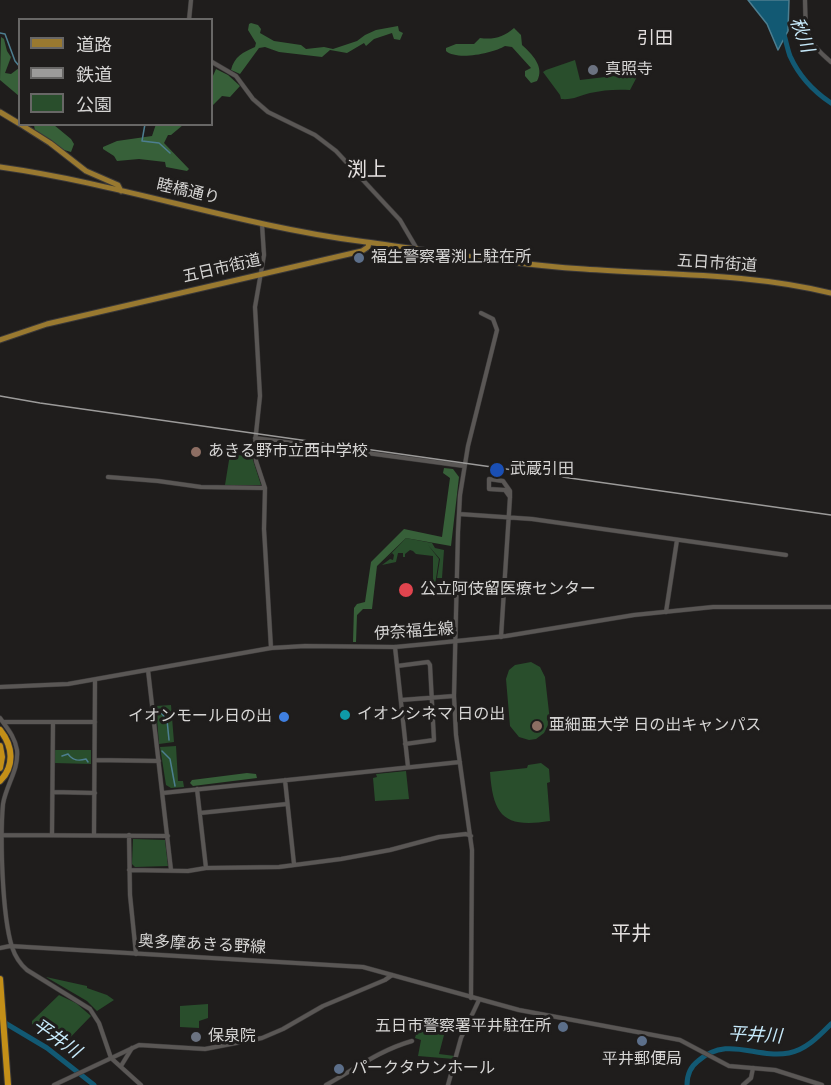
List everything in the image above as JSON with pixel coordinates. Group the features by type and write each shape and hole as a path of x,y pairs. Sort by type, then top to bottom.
{"highway":[{"path":"0,730 8,743 11,756 2,779"},
{"path":"0,746 0,768"},
{"path":"0,979 8,1085"}],"main road":[{"path":"0,112 18,123"},
{"path":"23,126 50,143 86,171 118,185 122,191"},
{"name":"睦橋通り","path":"0,167 50,175 298,232 369,243"},
{"path":"369,243 417,249"},
{"name":"五日市街道","path":"0,340 46,324 362,251 368,247 369,243"},
{"name":"五日市街道","path":"417,249 558,267 773,281 831,294"}],"street":[{"path":"189,18 191,0"},
{"path":"805,0 808,39 831,63"},
{"path":"213,63 236,76 253,99 265,110 315,135 336,151 400,220 417,249"},
{"path":"262,224 264,251 255,307 260,396 255,438 256,461 266,488 264,529 271,648"},
{"path":"471,998 471,836 460,762 454,696 459,514 464,466 497,330 493,319 481,313"},
{"path":"255,438 464,466"},
{"path":"108,477 201,487 266,488"},
{"path":"501,637 509,518 510,497 510,491 503,481 489,480 489,489 505,490 510,497"},
{"path":"459,514 509,518 786,555"},
{"path":"666,612 677,540"},
{"name":"伊奈福生線","path":"0,687 41,686 95,680 271,648 395,647 501,637 600,620 666,612 745,606 831,608"},
{"path":"395,647 408,767"},
{"path":"397,666 430,663 434,740 405,744"},
{"path":"148,670 171,870"},
{"path":"94,835 95,680"},
{"path":"401,700 454,696"},
{"path":"2,720 95,722"},
{"path":"2,720 15,743 17,759 4,800 2,835 11,946 27,970 90,1009 99,1023 111,1058 141,1085"},
{"path":"52,835 53,722"},
{"path":"95,760 159,761"},
{"path":"163,793 460,762"},
{"path":"285,780 294,864"},
{"path":"197,789 206,868"},
{"path":"52,792 95,793"},
{"path":"200,813 287,804"},
{"path":"129,870 188,871 206,868 274,867 341,859 390,850 439,837 466,834 471,836"},
{"path":"2,835 168,836"},
{"path":"129,835 129,870 136,954"},
{"name":"奥多摩あきる野線","path":"0,943 11,946 370,968 471,998 560,1019 674,1038 729,1065 753,1068"},
{"name":"奥多摩あきる野線","path":"0,948 11,946"},
{"path":"54,1085 132,1048 145,1045 205,1049 262,1038 323,1006 386,980 393,974"},
{"path":"448,1085 461,1038 479,1000"},
{"path":"326,1085 373,1057 412,1041"},
{"path":"121,1066 132,1048"},
{"path":"743,1085 751,1078 753,1068 783,1072 822,1085"}],"green space":[{"path":"251,23 258,25 261,29 260,33 274,41 301,45 306,49 324,47 333,49 357,41 376,30 398,26 399,31 403,33 400,40 394,39 392,33 374,39 366,46 364,43 347,53 330,50 322,57 279,52 265,47 259,48 240,74 231,70 240,55 255,47 256,43 248,30"},
{"path":"514,28 521,35 522,45 538,66 537,81 531,83 525,76 525,71 531,68 512,47 505,46 467,56 446,51 446,48 456,44 474,44 480,38 498,37"},
{"path":"1,37 11,57 5,73 11,74 18,69 18,95 0,80"},
{"path":"575,60 580,80 639,73 630,90 600,91 561,99 543,72"},
{"path":"216,69 228,75 240,86 230,97 222,96 213,105 213,76"},
{"path":"34,126 55,126 74,144 71,152 47,145 36,137"},
{"path":"155,126 182,126 168,135 164,143 189,169 187,171 166,167 165,162 139,159 117,161 114,156 103,149 117,141 152,136"},
{"path":"230,454 252,457 261,485 225,485"},
{"path":"444,468 453,469 459,477 451,546 406,538 377,566 372,609 363,609 357,615 356,642 353,642 354,608 357,604 365,602 371,562 404,529 442,537 450,478 443,473"},
{"path":"406,538 432,543 435,548 444,550 442,578 437,578 440,559 428,545 439,559 435,585 433,585 433,556 416,554 410,550 405,557 403,553 398,553 396,562 382,565 390,559 393,560 392,553 386,559"},
{"path":"531,662 540,667 545,677 550,721 544,733 536,739 529,740 519,737 510,726 506,679 509,670 515,665"},
{"path":"171,705 174,742 159,744 156,706"},
{"path":"176,746 178,781 183,781 184,787 171,788 166,785 160,747"},
{"path":"54,750 91,750 91,764 54,763"},
{"path":"541,763 549,769 550,782 547,783 550,821 522,823 504,816 494,800 490,772 527,768 528,765"},
{"path":"406,771 409,799 375,801 373,778 377,777 376,774"},
{"path":"247,773 256,774 257,778 193,786 190,783 192,780"},
{"path":"133,839 165,840 168,866 135,867 132,864"},
{"path":"46,977 87,986 114,1000 97,1011 87,1001"},
{"path":"59,995 76,1003 91,1016 62,1046 32,1024 32,1021"},
{"path":"208,1004 208,1018 199,1021 199,1028 180,1027 180,1006"},
{"path":"417,1031 444,1035 439,1054 455,1056 454,1059 418,1056 421,1040 415,1038"}],"water":[{"path":"748,0 789,0 788,31 778,50 767,24"}],"waterway":[{"name":"秋川","path":"783,32 790,56 802,76 812,88 831,103"},
{"path":"0,33 5,34 18,65"},
{"path":"145,126 142,141 159,143 170,153"},
{"path":"158,709 167,720 169,740"},
{"path":"162,751 170,759 175,786"},
{"path":"62,756 68,754 74,759 86,759 88,762"},
{"name":"平井川","path":"0,1020 47,1048 94,1085"},
{"name":"平井川","path":"687,1085 688,1075 693,1066 709,1053 731,1049 777,1054 789,1053 807,1046 831,1024"}],"railway":[{"path":"0,396 831,515"}],"place":[{"name":"真照寺","path":"593,70"},
{"name":"福生警察署渕上駐在所","path":"359,258"},
{"name":"あきる野市立西中学校","path":"196,452"},
{"name":"武蔵引田","path":"497,470"},
{"name":"公立阿伎留医療センター","path":"406,590"},
{"name":"イオンシネマ 日の出","path":"345,715"},
{"name":"イオンモール日の出","path":"284,717"},
{"name":"亜細亜大学 日の出キャンパス","path":"537,726"},
{"name":"五日市警察署平井駐在所","path":"563,1027"},
{"name":"保泉院","path":"196,1037"},
{"name":"平井郵便局","path":"642,1041"},
{"name":"パークタウンホール","path":"339,1069"}],"district":[{"name":"引田","path":"655,39"},
{"name":"渕上","path":"367,171"},
{"name":"平井","path":"631,935"}]}
